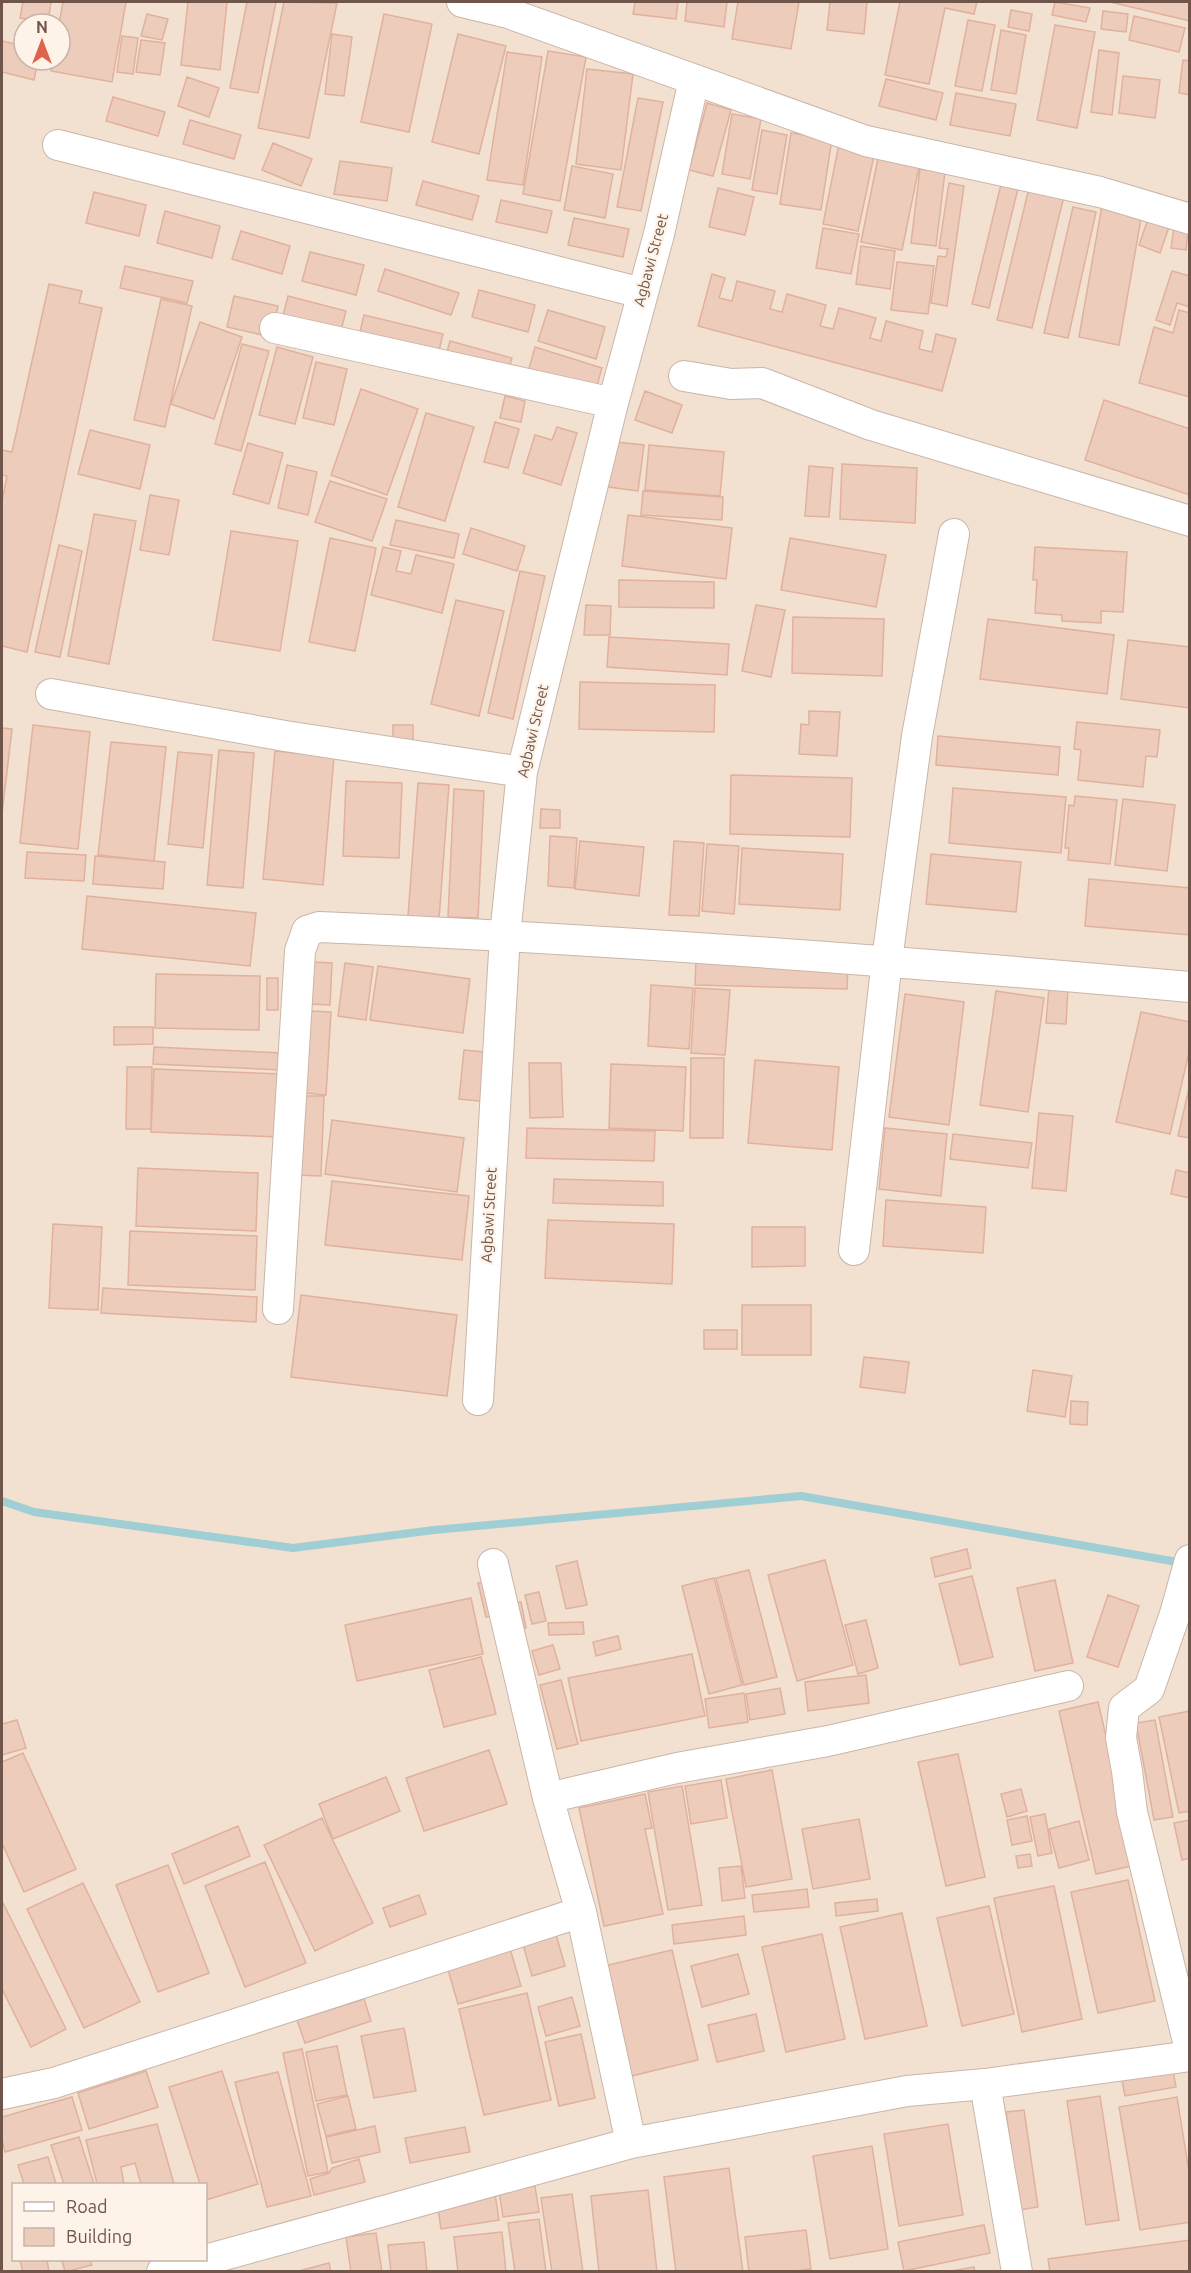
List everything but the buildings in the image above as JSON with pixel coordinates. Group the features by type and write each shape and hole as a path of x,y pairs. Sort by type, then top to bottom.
{"street":[{"path":"462,2 508,7 694,80 866,141 1100,192 1190,219"},
{"name":"Agbawi Street","path":"477,1400 506,935 522,772 613,403 658,234 694,80"},
{"path":"58,145 642,293"},
{"path":"275,328 613,403"},
{"path":"684,376 731,384 762,383 871,425 1190,521"},
{"path":"854,1250 887,960 917,736 954,534"},
{"path":"51,694 285,736 522,772"},
{"path":"278,1309 300,951 307,931 319,927 506,935 887,960 1190,987"},
{"path":"1190,1560 1175,1614 1149,1689 1124,1708 1121,1738 1131,1812 1190,2050"},
{"path":"493,1564 548,1798 581,1912 631,2143"},
{"path":"548,1798 676,1768 828,1741 1068,1686"},
{"path":"2,2094 54,2083 581,1912"},
{"path":"207,2259 631,2143 907,2091 985,2084 1190,2056"},
{"path":"985,2084 1017,2271"},
{"path":"162,2271 199,2261"}],"shaded area":[{"path":"2,2 1189,2 1189,2271 2,2271"}],"waterway":[{"path":"2,1501 34,1512 293,1548 434,1530 801,1496 1183,1563"}]}
